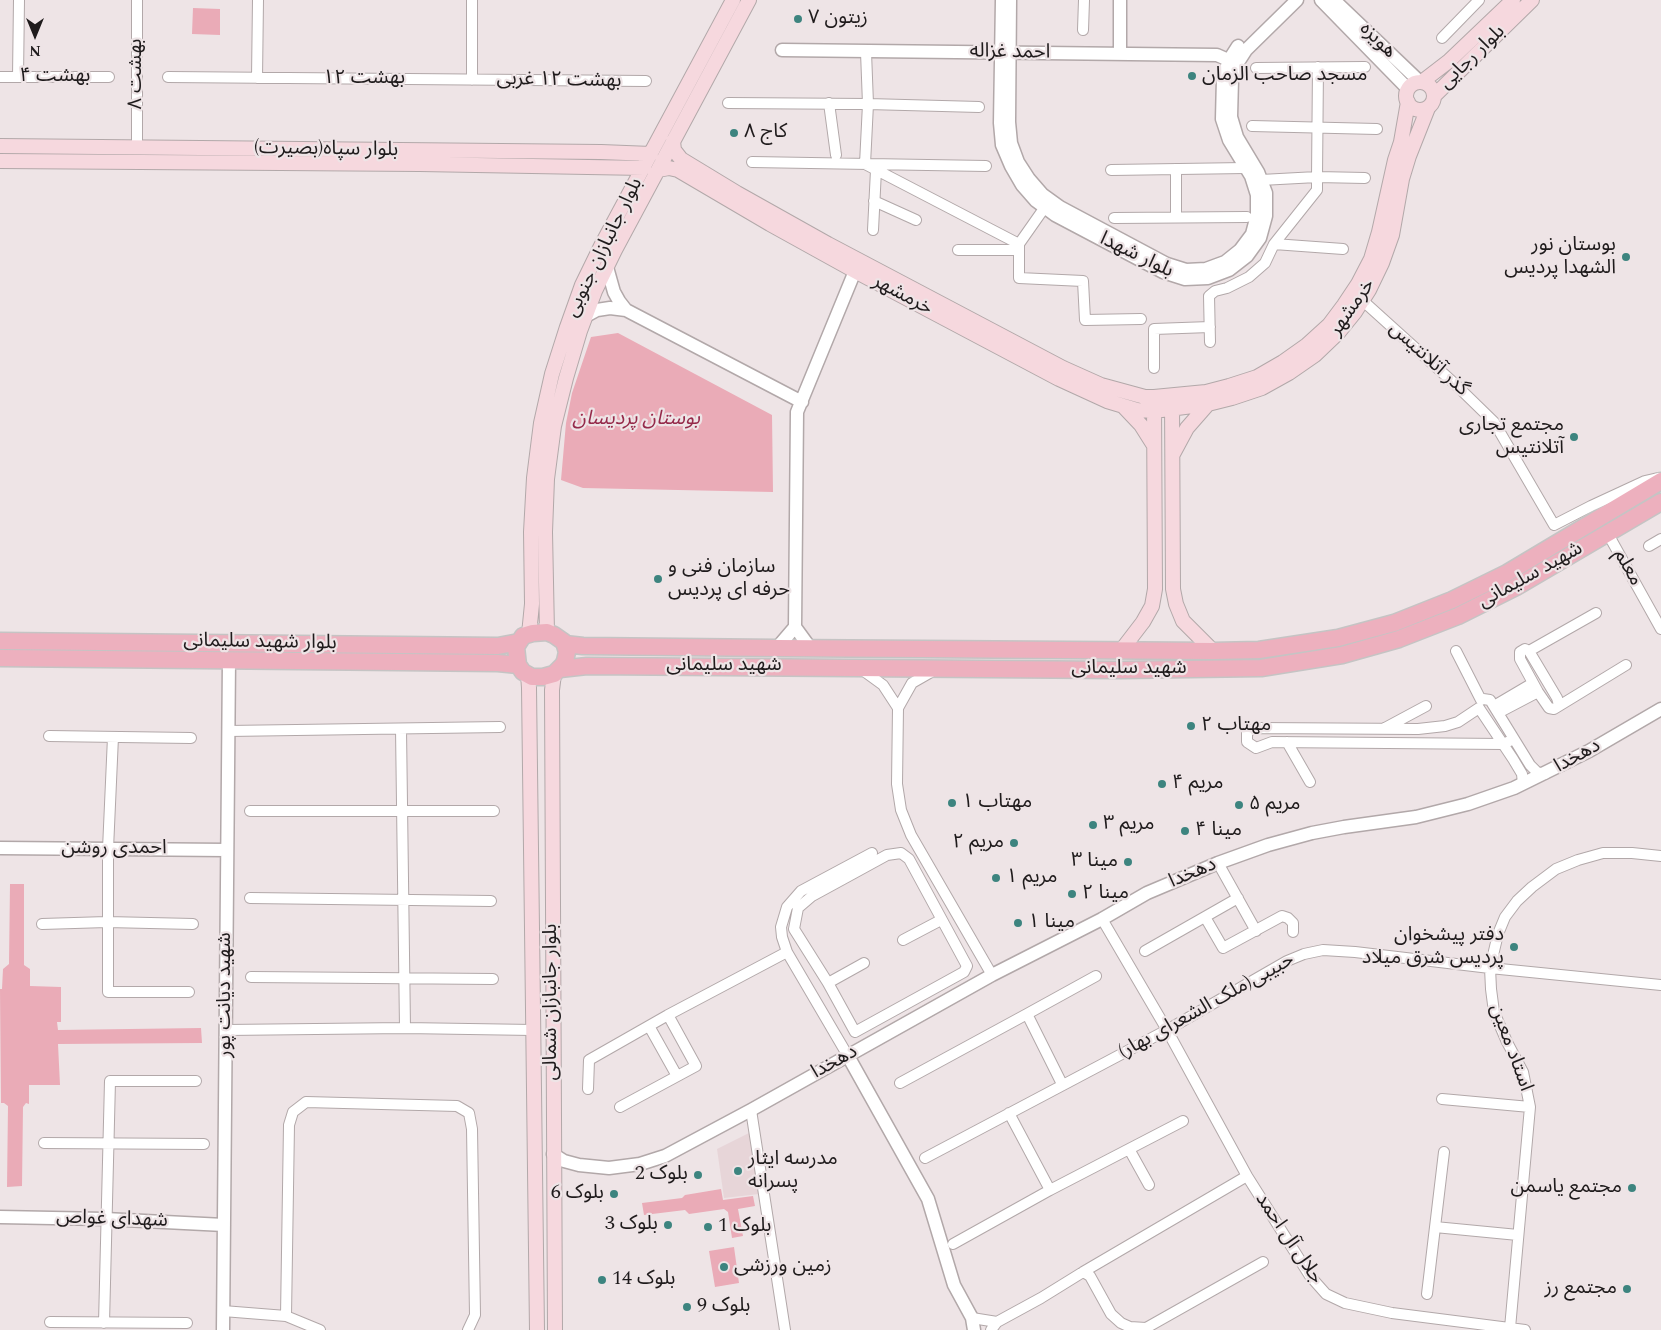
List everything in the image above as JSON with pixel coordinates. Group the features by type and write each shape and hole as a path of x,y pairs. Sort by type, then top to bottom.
{"main road":[{"name":"بلوار جانبازان جنوبی","path":"524,638 532,604 531,532 534,478 541,423 552,374 567,326 582,286 733,0"},
{"name":"بلوار جانبازان جنوبی","path":"547,632 545,532 547,479 557,416 566,378 586,316 607,267 749,0"},
{"name":"بلوار رجایی","path":"1414,89 1456,55 1513,0"},
{"name":"بلوار رجایی","path":"1432,102 1532,0"},
{"path":"1432,86 1432,102 1419,110 1410,106 1414,89 1432,86"},
{"name":"خرمشهر","path":"1172,402 1257,377 1307,345 1328,325 1349,298 1370,259 1379,232 1395,160 1414,89"},
{"name":"خرمشهر","path":"676,163 855,271 1059,379 1107,401 1138,410 1154,404 1172,402 1208,404 1262,388 1289,373 1315,355 1338,333 1362,300 1382,264 1392,235 1402,179 1409,156 1432,102"},
{"path":"658,170 676,163 673,141"},
{"name":"بلوار سپاه(بصیرت)","path":"0,146 137,148 420,157 644,168"},
{"path":"137,148 137,163"},
{"name":"بلوار سپاه(بصیرت)","path":"0,161 137,163 601,152 651,154"},
{"name":"خرمشهر","path":"676,163 737,193 828,244 1063,368 1101,385 1145,398 1154,404"},
{"path":"1172,402 1173,589 1176,604 1183,621 1213,651"},
{"path":"1120,652 1143,622 1152,606 1155,589 1154,404"},
{"path":"1172,457 1187,428 1208,404"},
{"path":"1123,406 1141,425 1154,446"},
{"name":"شهید سلیمانی","path":"565,644 583,646 1120,652 1259,650 1338,638 1394,623 1452,600 1507,573 1661,481"},
{"name":"شهید سلیمانی","path":"557,671 587,666 1120,670 1242,669 1342,656 1399,639 1458,616 1516,587 1661,502"},
{"path":"1599,518 1608,534"},
{"path":"547,632 565,644 567,656 563,665 557,671 538,677 523,670 516,650 524,638 547,632"},
{"name":"بلوار شهید سلیمانی","path":"0,642 498,646 524,638"},
{"path":"134,642 134,659"},
{"name":"بلوار شهید سلیمانی","path":"0,658 498,663 523,670"},
{"name":"بلوار جانبازان شمالی","path":"523,670 530,688 537,1330"},
{"name":"بلوار جانبازان شمالی","path":"554,1330 552,690 557,671"}],"street":[{"path":"18,77 19,0"},
{"name":"بهشت ۸","path":"137,0 137,148"},
{"path":"257,78 258,0"},
{"path":"472,0 472,80"},
{"name":"بلوار شهدا","path":"1002,0 1011,143 1018,162 1029,179 1042,194 1060,208 1138,254 1164,272 1185,278 1208,278 1229,270 1247,256 1260,238 1266,216 1266,193 1245,168 1242,153"},
{"name":"بلوار شهدا","path":"1010,0 1000,123 1002,145 1010,166 1036,200 1055,215 1138,254"},
{"path":"1083,30 1084,0"},
{"path":"1112,0 1116,54"},
{"path":"1116,54 1120,0"},
{"name":"بلوار شهدا","path":"1257,181 1242,153 1229,140 1222,119 1223,78 1233,62 1239,44 1285,0"},
{"name":"بلوار شهدا","path":"1233,62 1297,0"},
{"name":"هویزه","path":"1321,0 1414,89"},
{"name":"هویزه","path":"1334,0 1414,89"},
{"path":"1442,38 1480,0"},
{"name":"احمد غزاله","path":"782,50 1217,55 1233,62"},
{"path":"865,164 868,104 866,52"},
{"path":"1210,342 1209,296 1249,276 1265,263 1274,244 1317,190 1316,128 1318,67"},
{"path":"1256,68 1365,67"},
{"name":"بهشت ۴","path":"0,77 109,77"},
{"name":"بهشت ۱۲","path":"168,77 472,80"},
{"name":"بهشت ۱۲ غربی","path":"472,80 646,81"},
{"path":"829,103 836,155"},
{"path":"728,104 829,103 979,106"},
{"path":"1252,126 1377,129"},
{"path":"752,162 986,166"},
{"path":"865,164 1019,247"},
{"path":"1111,170 1245,168"},
{"path":"1176,169 1176,217"},
{"path":"873,230 876,170"},
{"path":"1257,181 1317,177 1365,178"},
{"path":"874,202 916,220"},
{"path":"1045,207 1019,247 1019,278 1083,281 1085,320 1141,319"},
{"path":"1114,218 1247,217"},
{"path":"1274,244 1343,249"},
{"path":"958,250 1019,247"},
{"path":"607,267 614,292 626,310"},
{"path":"811,649 795,627 797,412 855,271"},
{"name":"گذر آتلانتیس","path":"1362,300 1494,422 1554,525 1645,481 1661,477"},
{"path":"586,316 597,310 610,308 626,310 802,402"},
{"path":"1154,368 1154,329 1210,327"},
{"name":"معلم","path":"1608,534 1661,629"},
{"path":"1649,546 1661,539"},
{"path":"1596,613 1529,651 1525,649 1520,652 1520,659 1548,708 1554,709 1626,665"},
{"path":"777,648 795,627"},
{"path":"1529,651 1557,698 1559,705"},
{"path":"1456,652 1481,700 1484,699 1494,706 1530,765 1537,772 1545,774"},
{"name":"شهید دیانت پور","path":"223,1330 229,660"},
{"path":"858,667 883,685 898,708"},
{"path":"939,668 912,684 898,708 897,784 901,810 911,835 992,974"},
{"path":"1494,706 1536,687"},
{"path":"1385,729 1426,706"},
{"path":"1514,739 1503,744 1272,742 1256,748 1247,742 1247,732 1256,728 1418,729 1445,726 1458,722 1479,708 1503,744 1522,774 1524,784"},
{"name":"دهخدا","path":"553,1154 564,1161 590,1167 609,1168 640,1164 681,1148 992,974 1102,919 1147,893 1218,863 1268,845 1312,833 1344,827 1416,818 1468,804 1524,784 1589,752 1661,708"},
{"path":"228,731 500,728"},
{"path":"401,729 405,1028"},
{"path":"49,736 192,738"},
{"path":"113,737 108,849 108,992 189,992"},
{"path":"1287,742 1310,782"},
{"path":"250,811 494,811"},
{"name":"احمدی روشن","path":"0,848 227,850"},
{"path":"872,852 843,874 812,896 798,908 794,929 828,983 855,1032 964,972 967,966 909,859 901,853 887,855 843,874 801,891 786,907 781,927 782,937 787,952 928,1199 954,1285 973,1324 994,1326 1247,1176"},
{"name":"استاد معین","path":"1510,1328 1530,1107 1523,1072 1494,1012 1490,989 1490,968 1498,934 1505,917 1517,901 1532,886 1556,869 1603,853 1661,856"},
{"path":"1218,863 1256,931"},
{"path":"250,898 491,901"},
{"path":"1145,951 1238,898"},
{"path":"1205,917 1223,948 1282,916 1288,918 1293,923 1293,932"},
{"name":"جلال آل احمد","path":"1102,919 1167,1030 1247,1176 1310,1276 1326,1294 1345,1304 1392,1313 1525,1330"},
{"path":"902,940 941,920"},
{"path":"42,924 108,922 193,924"},
{"name":"حبیبی(ملک الشعرای بهار)","path":"925,1158 1167,1030 1286,961 1314,952 1323,950 1355,952 1661,985"},
{"path":"588,1089 589,1060 668,1015 787,952"},
{"path":"828,983 864,963"},
{"path":"900,1083 1096,976"},
{"path":"251,977 493,979"},
{"path":"1027,1014 1062,1084"},
{"path":"620,1107 696,1066 668,1015"},
{"path":"649,1026 677,1076"},
{"path":"226,1030 405,1028 534,1030"},
{"path":"104,1323 105,1219 110,1081 196,1080"},
{"path":"1442,1099 1530,1107"},
{"path":"286,1316 289,1125 293,1112 306,1102 457,1106 469,1113 472,1129 474,1315 468,1330"},
{"path":"751,1110 785,1330"},
{"path":"1009,1113 1050,1190"},
{"path":"953,1244 1050,1190 1183,1121"},
{"path":"44,1144 204,1144"},
{"path":"1129,1149 1149,1185"},
{"path":"1427,1294 1444,1152"},
{"name":"شهدای غواص","path":"0,1217 105,1219 224,1225"},
{"path":"1436,1227 1518,1235"},
{"path":"1083,1272 1090,1276 1111,1314 1121,1323 1130,1328 1146,1328 1264,1262"},
{"path":"224,1311 286,1316 320,1330"},
{"path":"50,1322 187,1323"}],"shaded area":[{"name":"مدرسه ایثار پسرانه","path":"749,1133 759,1194 724,1198 717,1149"}],"green space":[{"path":"193,8 220,9 220,35 192,34"},
{"name":"بوستان پردیسان","path":"618,333 772,415 773,492 583,488 561,480 566,423 572,393 591,337"},
{"path":"10,884 24,884 24,965 30,969 30,986 61,987 61,1022 57,1022 58,1030 201,1028 202,1043 58,1044 60,1085 29,1085 29,1104 26,1103 23,1107 22,1186 7,1187 8,1106 1,1103 0,989 2,989 3,969 9,964"},
{"path":"721,1189 723,1200 753,1196 755,1206 738,1209 743,1236 732,1238 728,1212 724,1209 689,1214 685,1210 644,1215 642,1203 682,1198 685,1195"},
{"name":"زمین ورزشی","path":"734,1247 739,1283 715,1287 709,1251"}],"place":[{"name":"زیتون ۷","path":"798,19"},
{"name":"مسجد صاحب الزمان","path":"1192,76"},
{"name":"کاج ۸","path":"734,133"},
{"name":"بوستان نور الشهدا پردیس","path":"1626,257"},
{"name":"مجتمع تجاری آتلانتیس","path":"1574,437"},
{"name":"سازمان فنی و حرفه ای پردیس","path":"658,579"},
{"name":"مهتاب ۲","path":"1191,726"},
{"name":"مریم ۴","path":"1162,784"},
{"name":"مهتاب ۱","path":"952,803"},
{"name":"مریم ۵","path":"1239,805"},
{"name":"مریم ۳","path":"1093,825"},
{"name":"مینا ۴","path":"1185,831"},
{"name":"مریم ۲","path":"1014,843"},
{"name":"مینا ۳","path":"1128,862"},
{"name":"مریم ۱","path":"996,878"},
{"name":"مینا ۲","path":"1072,894"},
{"name":"مینا ۱","path":"1018,923"},
{"name":"دفتر پیشخوان پردیس شرق میلاد","path":"1514,947"},
{"name":"مدرسه ایثار پسرانه","path":"738,1171"},
{"name":"بلوک 2","path":"698,1175"},
{"name":"مجتمع یاسمن","path":"1632,1188"},
{"name":"بلوک 6","path":"614,1194"},
{"name":"بلوک 3","path":"668,1225"},
{"name":"بلوک 1","path":"708,1227"},
{"name":"زمین ورزشی","path":"724,1267"},
{"name":"بلوک 14","path":"602,1280"},
{"name":"مجتمع رز","path":"1627,1289"},
{"name":"بلوک 9","path":"687,1307"}]}
